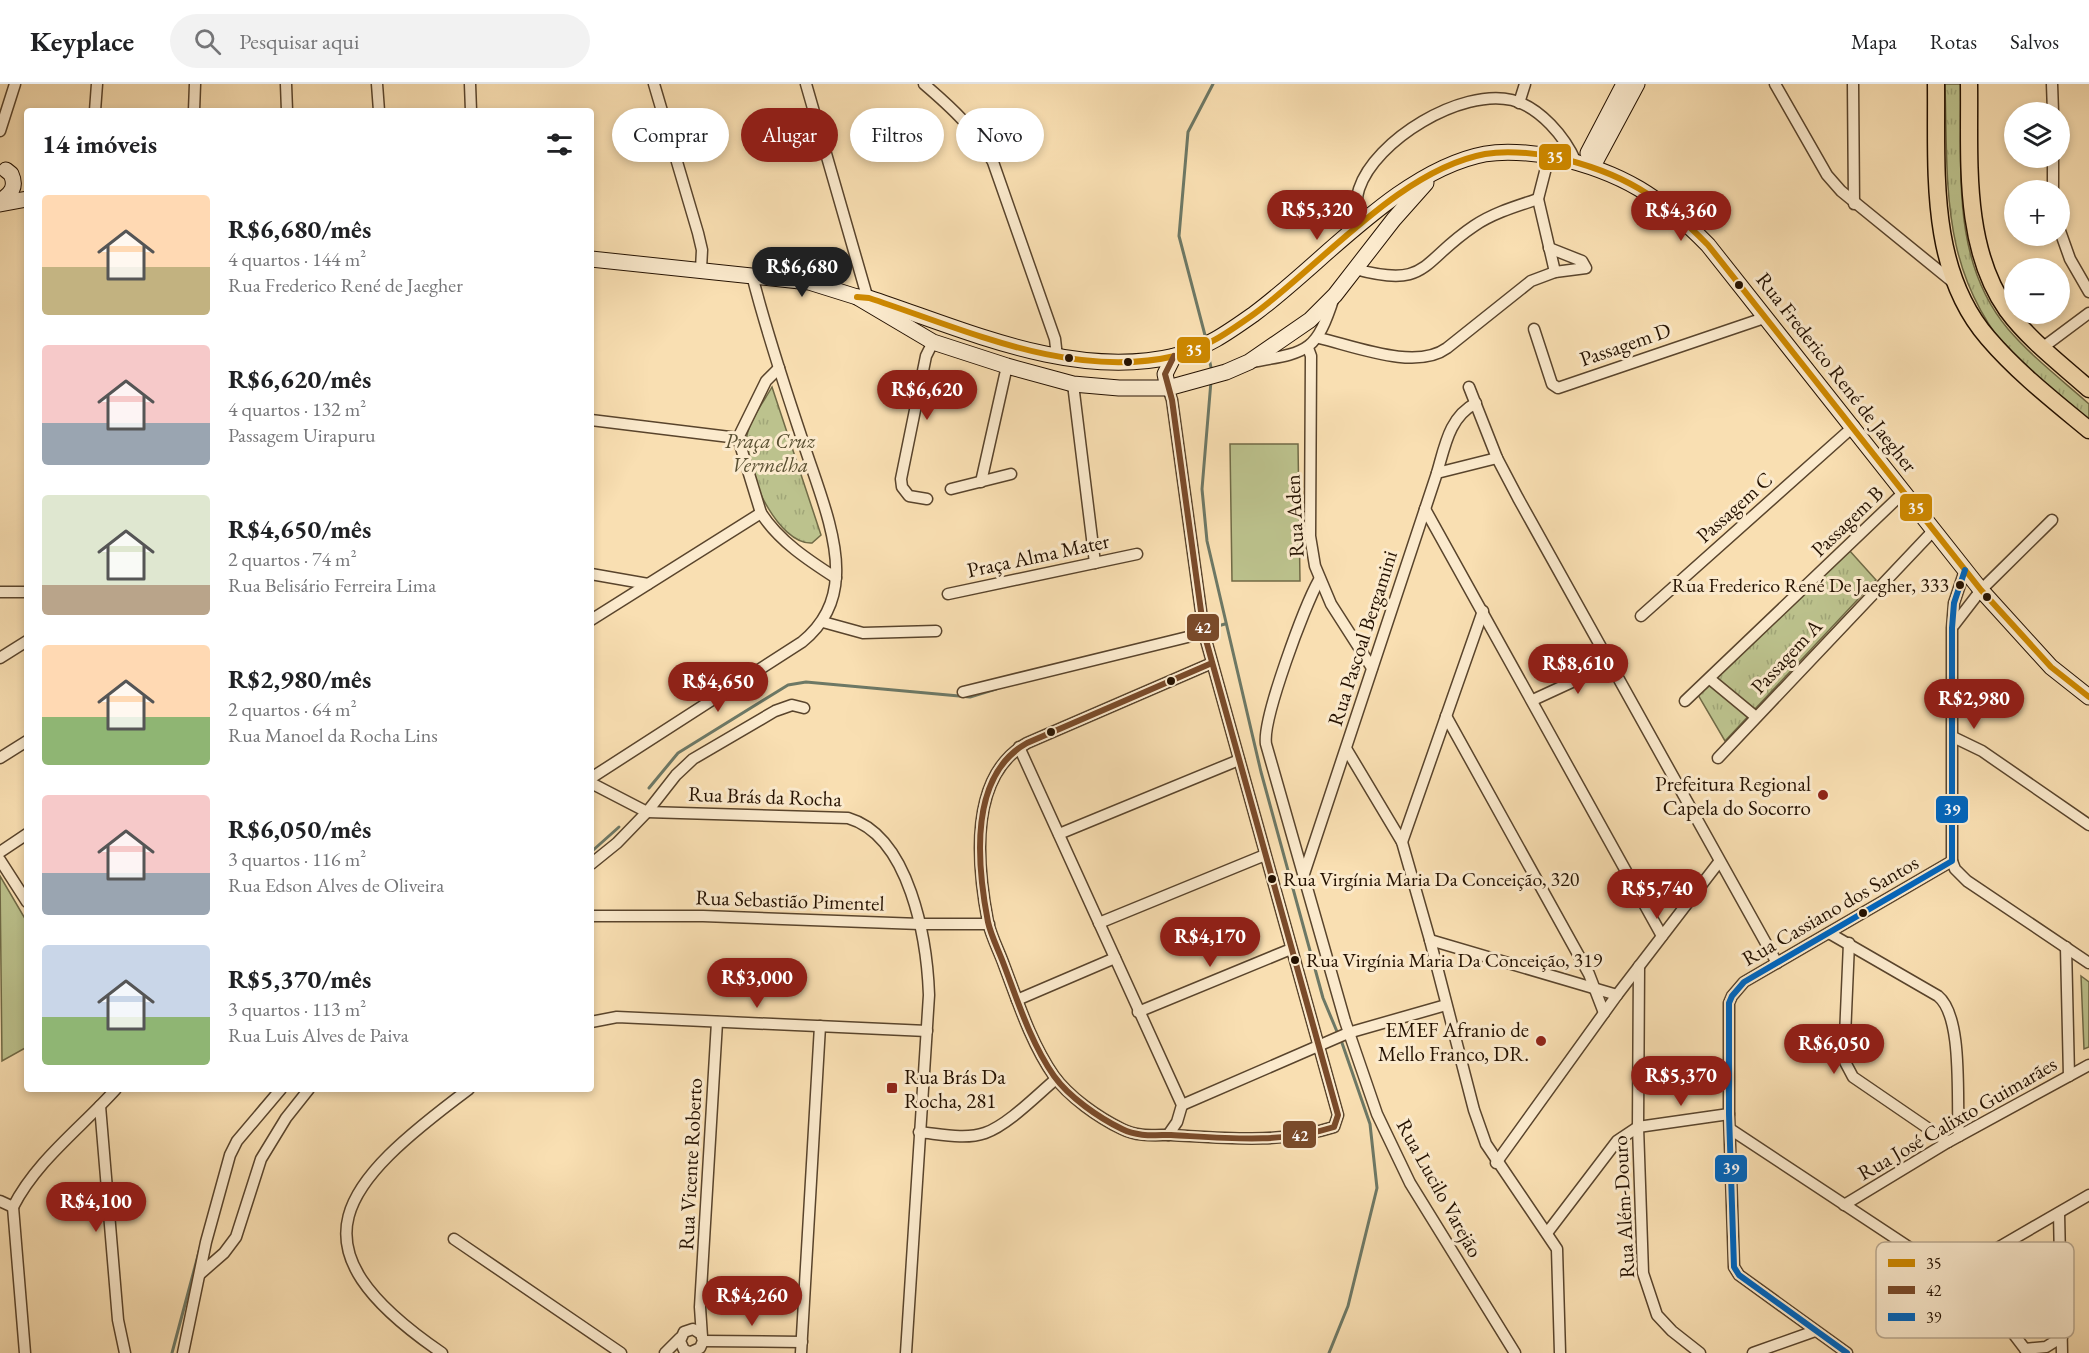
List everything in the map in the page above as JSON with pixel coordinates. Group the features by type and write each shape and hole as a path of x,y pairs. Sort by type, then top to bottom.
{"main road":[{"path":"1584,164 1624,84"},
{"path":"1584,164 1637,84"},
{"path":"1936,84 1942,237 1954,283 1987,337 2021,372 2089,430"},
{"path":"1969,84 1974,221 1979,249 1991,281 2007,309 2042,348 2089,389"},
{"name":"Rua Frederico René de Jaegher","path":"594,259 809,282 1057,357 1117,363 1176,356 1216,339 1262,308 1406,190 1468,159 1507,152 1548,156 1584,164 1622,178 1674,211 1708,245 1854,426 1933,531 1981,590 2051,667 2089,697"},
{"path":"3,169 24,175"},
{"path":"0,202 10,194 14,187 12,174 3,169"},
{"name":"Rua Frederico René de Jaegher","path":"865,300 933,342 1007,366 1073,384 1119,388 1168,388 1208,378 1249,362 1310,320 1335,295 1434,174"},
{"path":"0,202 24,199"},
{"path":"1331,250 1343,250 1348,254 1355,269"},
{"path":"933,342 950,325"},
{"path":"1168,388 1165,374 1176,356"}],"street":[{"path":"0,130 15,84"},
{"path":"95,108 97,84"},
{"path":"194,108 195,84"},
{"path":"286,84 287,108"},
{"path":"377,84 379,108"},
{"path":"470,84 471,108"},
{"path":"654,84 698,233 702,250 702,269"},
{"path":"806,84 865,300"},
{"path":"924,84 972,128 993,162 1055,339 1057,357"},
{"path":"1519,103 1525,84"},
{"path":"1775,84 1827,175 1854,204 1954,283"},
{"path":"1853,84 1854,204"},
{"path":"2052,84 2053,102"},
{"path":"1356,230 1357,198 1365,176 1403,134 1451,107 1473,100 1490,98 1519,103 1553,127 1584,164"},
{"path":"1548,156 1538,199 1555,272"},
{"path":"1355,269 1387,276 1414,275 1474,226 1509,209 1538,199"},
{"path":"2065,246 2070,260 2089,292"},
{"path":"1318,338 1405,357 1432,357 1448,348 1531,281 1555,272 1580,270 1587,266 1582,261 1549,248"},
{"path":"594,776 802,642 823,622 836,578 834,549 816,480 778,368 752,275"},
{"name":"Rua Frederico René de Jaegher","path":"1249,362 1293,354 1308,348 1318,338 1335,295"},
{"path":"2042,348 2089,313"},
{"name":"Passagem D","path":"1534,329 1552,384 1558,387 1767,317"},
{"path":"927,499 909,496 902,487 901,479 926,356 933,342"},
{"name":"Rua Aden","path":"1308,348 1311,356 1312,435 1310,536 1319,580 1372,668"},
{"path":"981,482 1007,366"},
{"path":"778,368 766,381 738,438 761,513 793,548 836,578"},
{"path":"1073,384 1095,563"},
{"path":"1469,387 1497,458 1777,963"},
{"path":"1168,388 1172,400 1204,633 1292,949 1322,1043 1338,1115 1334,1127 1299,1136 1268,1138 1145,1136 1122,1129 1102,1117 1056,1079 1035,1042 989,924 982,868 984,808 991,781 999,767 1019,747 1212,663"},
{"name":"Rua Pascoal Bergamini","path":"1304,874 1454,422 1465,408 1476,403"},
{"path":"594,420 738,438"},
{"name":"Passagem C","path":"1641,616 1854,426"},
{"path":"1437,473 1497,458"},
{"path":"951,489 1011,474"},
{"name":"Passagem B","path":"1685,702 1904,492"},
{"path":"1425,509 1662,936"},
{"path":"594,618 761,513"},
{"path":"1952,628 1981,590 2052,520"},
{"name":"Passagem A","path":"1718,758 1933,531"},
{"name":"Praça Alma Mater","path":"948,594 1137,554"},
{"name":"Rua Cassiano dos Santos","path":"1847,1353 1739,1275 1734,1267 1729,1114 1732,996 1744,982 1952,861 1952,628 1954,603 1965,570"},
{"path":"594,575 648,584"},
{"name":"Rua Lucilo Varejão","path":"1319,580 1303,612 1265,733 1266,744 1304,874 1346,1034 1377,1114 1410,1184 1515,1353"},
{"path":"0,592 24,592"},
{"path":"1402,842 1483,611"},
{"path":"823,622 863,633 936,631"},
{"path":"963,692 1204,633"},
{"path":"0,658 24,643"},
{"path":"1533,700 1611,664"},
{"path":"1710,679 1756,717"},
{"path":"594,862 617,843 647,812 676,775 693,759 775,711 792,705 804,708"},
{"path":"1446,716 1594,986 1604,1013"},
{"path":"0,758 24,743"},
{"path":"1953,743 1982,751 2089,825"},
{"path":"1019,747 1182,1105 1178,1122 1168,1135"},
{"path":"1347,750 1402,842 1479,1128 1496,1162 1547,1233 1558,1254 1560,1353"},
{"path":"1059,834 1239,760"},
{"name":"Rua Brás da Rocha","path":"594,785 647,812 840,817 858,821 875,833 897,859 920,924 928,978 927,1031 906,1353"},
{"path":"0,852 24,836"},
{"path":"1099,923 1265,855"},
{"path":"0,860 24,897"},
{"path":"1952,861 1955,869 1967,881 2089,963"},
{"path":"1496,1162 1617,995 1719,862"},
{"name":"Rua Sebastião Pimentel","path":"594,916 715,916 920,924 989,924"},
{"path":"1829,933 1938,996 1948,1006 1955,1030 1959,1136"},
{"path":"1430,940 1594,986 1617,995"},
{"path":"1849,944 1846,1068 1853,1077 1948,1142"},
{"path":"2066,947 2069,1076"},
{"path":"1138,1012 1292,949"},
{"path":"1017,1000 1114,958"},
{"name":"Rua Além-Douro","path":"1639,966 1638,1127 1642,1251 1647,1292 1663,1322 1700,1353"},
{"path":"1182,1105 1322,1043 1446,1005"},
{"path":"594,1021 617,1017 927,1031"},
{"name":"Rua Vicente Roberto","path":"704,1344 700,1307 717,1022"},
{"path":"680,1338 686,1352 698,1350 704,1344 801,1348 820,1026"},
{"name":"Rua José Calixto Guimarães","path":"1844,1205 1948,1142 2089,1065"},
{"path":"919,1132 953,1135 984,1133 1002,1124 1056,1079"},
{"path":"25,1353 13,1207 24,1186 40,1167 113,1092"},
{"path":"183,1353 230,1155 237,1141 278,1092"},
{"path":"200,1274 224,1253 236,1237 261,1159 286,1118 307,1092"},
{"path":"442,1353 387,1312 359,1278 346,1251 346,1225 354,1200 370,1176 407,1140 465,1092"},
{"path":"100,1106 118,1320 125,1353"},
{"path":"1547,1233 1617,1141 1638,1127 1729,1114"},
{"path":"1730,1129 1901,1242"},
{"path":"2008,1242 2089,1195"},
{"path":"0,1201 13,1207"},
{"path":"2059,1212 2060,1242"},
{"path":"453,1239 621,1353"},
{"name":"Rua Vicente Roberto","path":"665,1353 689,1329 700,1307"},
{"path":"689,1329 696,1330 704,1344"},
{"path":"1753,1353 1815,1331"},
{"path":"2015,1338 2026,1351 2046,1347 2060,1338"}],"green space":[{"path":"1945,84 1961,84 1963,212 1976,273 1989,302 2008,329 2037,359 2089,404 2089,423 2024,369 1991,328 1973,296 1961,264 1953,230 1947,160"},
{"name":"Praça Cruz Vermelha","path":"772,387 821,535 812,543 799,540 787,532 776,520 757,487 747,455 747,435 752,420"},
{"path":"1230,444 1298,444 1300,581 1232,581"},
{"path":"1849,550 1876,580 1725,741 1698,695"},
{"path":"0,876 24,917 24,1049 2,1061"},
{"path":"2081,976 2089,982 2089,1047 2084,1049"}],"waterway":[{"path":"1206,339 1179,236 1188,132 1213,84"},
{"path":"1207,349 1212,372"},
{"path":"1211,381 1202,489 1207,541 1261,772 1323,998 1338,1034"},
{"path":"1207,629 1225,624"},
{"path":"649,788 678,753 788,685 806,682 970,697 996,689"},
{"path":"594,849 619,827"},
{"path":"1329,1353 1348,1306 1377,1188 1370,1124 1341,1040"},
{"path":"253,1116 261,1105"},
{"path":"172,1353 200,1248"}],"transit line":[{"name":"35","path":"857,297 869,298 981,337 1058,357 1097,362 1136,362 1175,356 1207,344 1254,314 1392,198 1453,163 1485,154 1511,152 1555,157 1601,170 1657,200 1708,245 1981,590 2051,667 2089,697"},
{"name":"42","path":"1174,356 1165,374 1172,400 1204,633 1338,1115 1334,1127 1294,1136 1253,1139 1146,1135 1128,1132 1085,1106 1060,1084 1038,1050 993,938 984,899 981,875 981,824 986,799 994,777 1008,758 1027,743 1212,663"},
{"name":"39","path":"1847,1353 1739,1275 1734,1267 1729,1114 1729,1003 1744,982 1952,861 1952,628 1954,603 1965,570"}],"place":[{"name":"Rua Frederico René De Jaegher, 333","path":"1960,585"},
{"name":"Prefeitura Regional Capela do Socorro","path":"1823,795"},
{"name":"Rua Virgínia Maria Da Conceição, 320","path":"1272,879"},
{"name":"Rua Virgínia Maria Da Conceição, 319","path":"1295,960"},
{"name":"EMEF Afranio de Mello Franco, DR.","path":"1541,1041"},
{"name":"Rua Brás Da Rocha, 281","path":"892,1088"}]}
